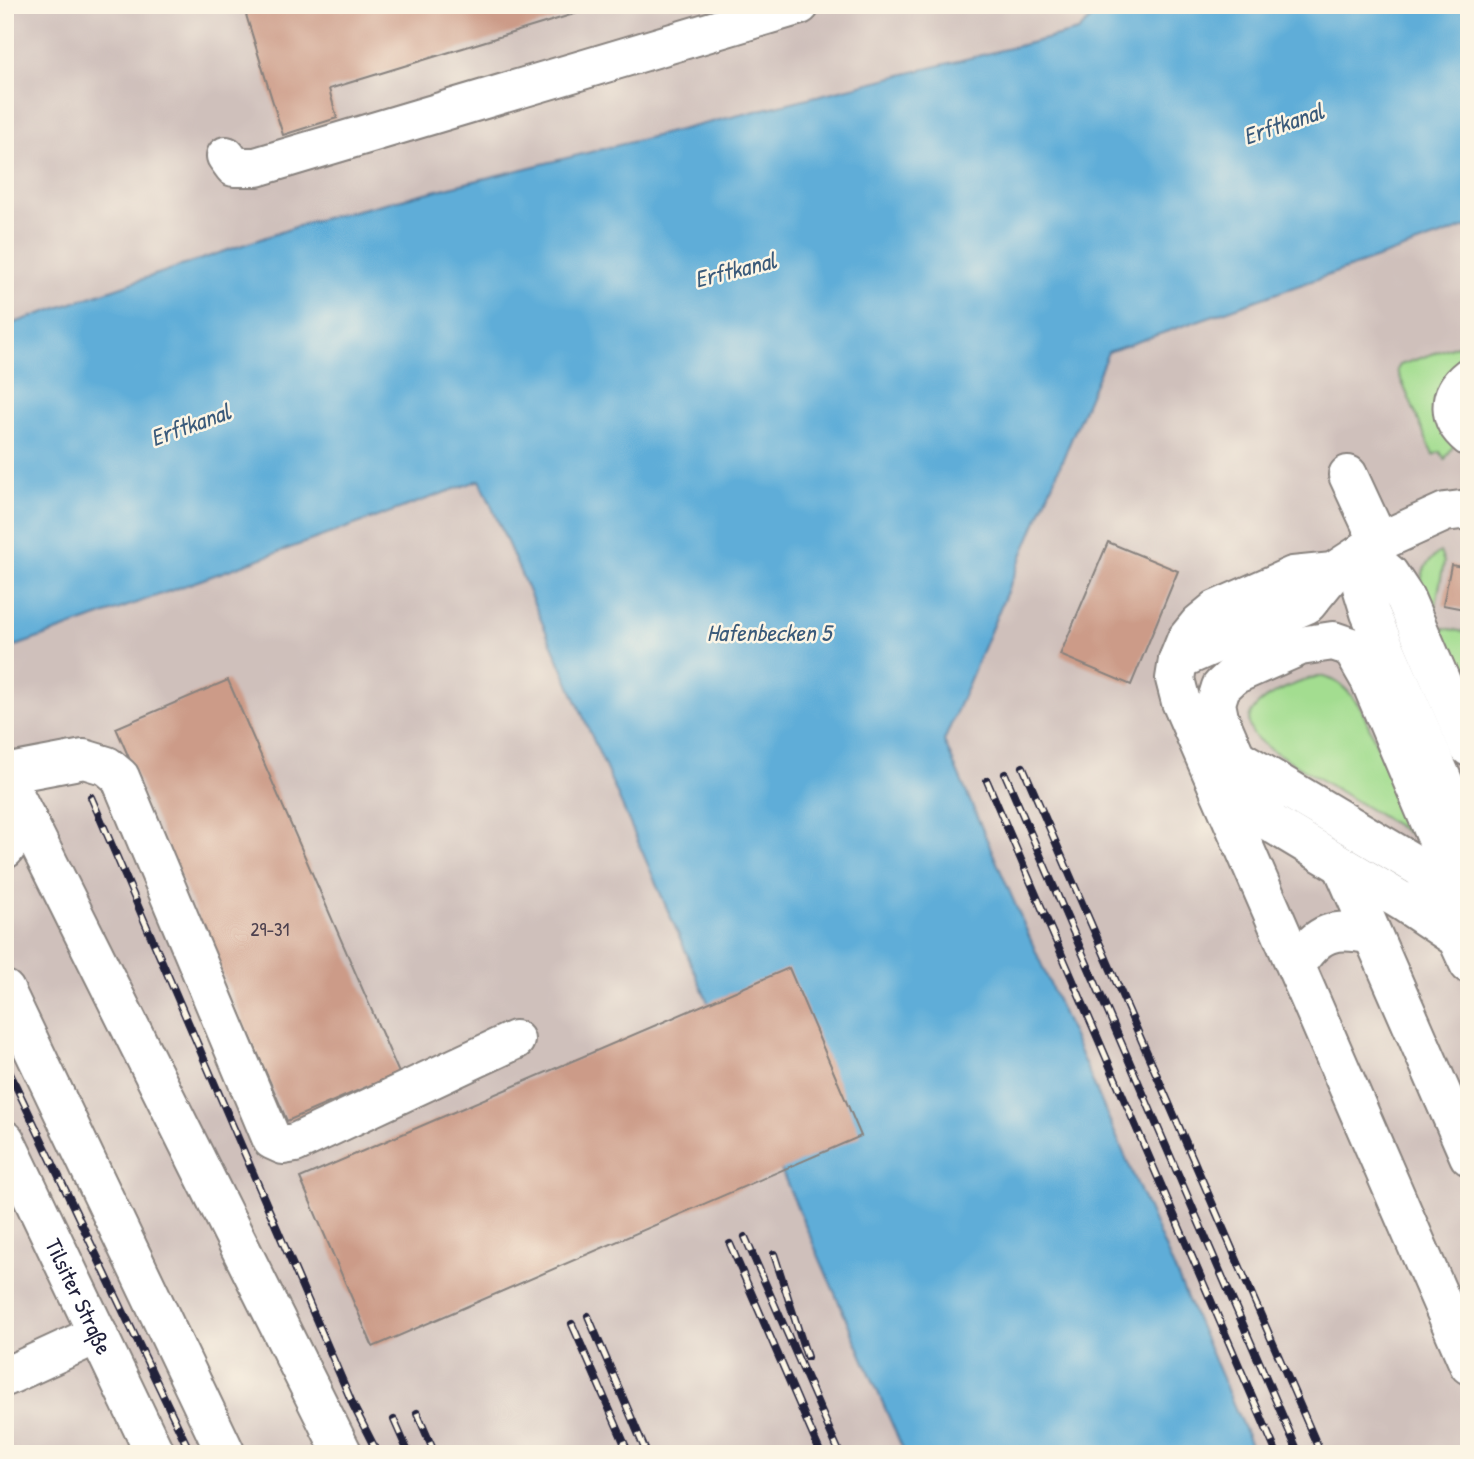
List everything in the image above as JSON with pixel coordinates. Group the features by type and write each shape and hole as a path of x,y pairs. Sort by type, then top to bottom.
{"street":[{"path":"226,156 234,167 256,167 800,5"},
{"path":"1469,377 1463,382 1452,404 1458,428 1469,437"},
{"path":"1348,475 1363,587 1370,613 1469,841"},
{"path":"1469,509 1445,512 1358,555 1293,576 1216,610 1199,624 1186,640 1178,660 1175,679 1181,702 1469,1365"},
{"path":"1358,555 1389,574 1405,598 1469,747"},
{"path":"1358,555 1469,792"},
{"path":"1333,641 1352,647 1370,680 1444,855 1465,935 1343,867 1270,822 1258,804 1219,718 1216,702 1221,687 1234,675 1300,646 1333,641"},
{"path":"1235,757 1421,868 1436,887 1465,935"},
{"path":"343,1454 5,775 84,759 107,766 120,777 272,1140 283,1145 295,1143 515,1040"},
{"path":"5,849 27,819"},
{"path":"1343,867 1469,1156"},
{"path":"1296,965 1305,951 1326,934 1340,930 1372,934"},
{"path":"5,990 226,1454"},
{"name":"Tilsiter Straße","path":"5,1140 155,1454"},
{"path":"5,1377 98,1334"}],"shaded area":[{"path":"5,5 1135,5 1094,16 1078,31 5,326"},
{"path":"1469,226 1469,1454 1255,1454 944,741 1108,352"},
{"path":"480,480 905,1454 5,1454 5,650"}],"green space":[{"path":"1469,341 1469,361 1454,445 1445,459 1440,452 1433,455 1397,370 1400,365"},
{"path":"1440,552 1444,562 1435,610 1424,595 1421,580 1427,565"},
{"path":"1444,628 1469,633 1469,703 1441,637"},
{"path":"1318,676 1338,683 1361,708 1417,838 1270,749 1252,732 1250,715 1265,699 1287,687"}],"water":[{"path":"1135,5 1469,5 1469,226 1108,352 944,741 1255,1454 905,1454 480,480 5,650 5,326 313,221 1078,31 1094,16"}],"building":[{"path":"243,5 600,6 329,89 337,118 283,135"},
{"path":"1108,542 1178,571 1131,685 1060,655"},
{"path":"1451,565 1469,568 1469,610 1443,605"},
{"path":"228,680 399,1073 287,1121 116,728"},
{"path":"789,968 861,1136 373,1347 300,1178"}],"railway":[{"path":"1023,767 1321,1454"},
{"path":"1005,774 1299,1454"},
{"path":"987,781 1277,1454"},
{"path":"91,797 353,1405 378,1454"},
{"path":"5,1063 191,1454"},
{"path":"745,1237 840,1454"},
{"path":"730,1244 821,1454"},
{"path":"774,1254 807,1357"},
{"path":"588,1316 647,1454"},
{"path":"572,1324 629,1454"},
{"path":"417,1413 435,1454"},
{"path":"394,1420 409,1454"}],"water label":[{"name":"Erftkanal","path":"1283,123"},
{"name":"Erftkanal","path":"735,269"},
{"name":"Erftkanal","path":"190,424"},
{"name":"Hafenbecken 5","path":"769,632"}]}
